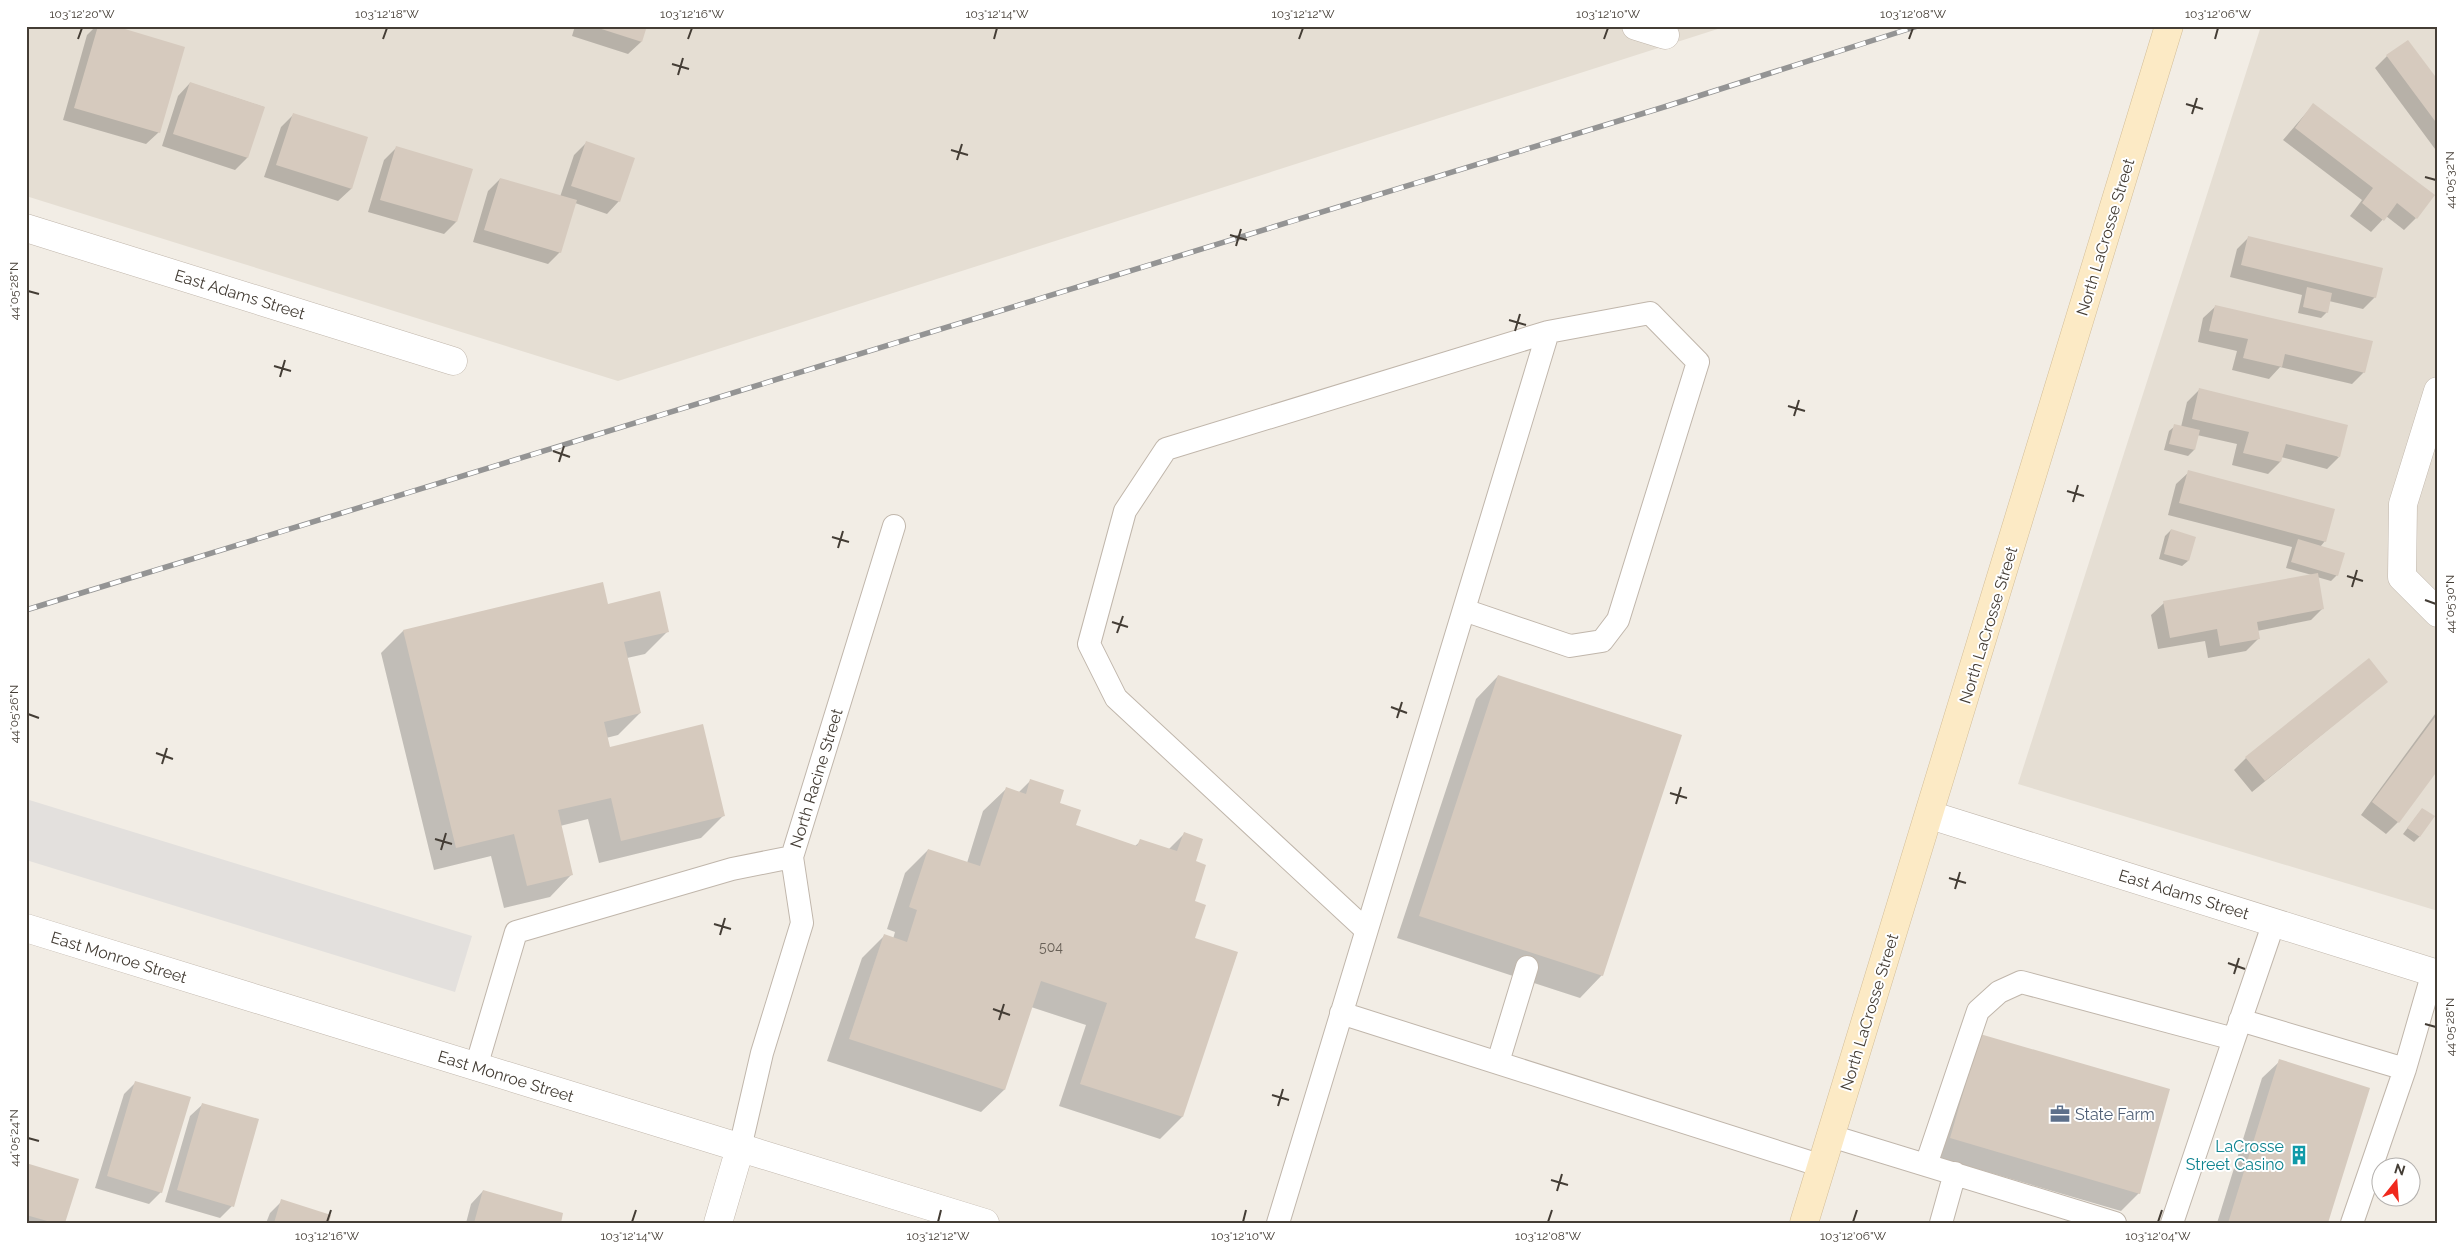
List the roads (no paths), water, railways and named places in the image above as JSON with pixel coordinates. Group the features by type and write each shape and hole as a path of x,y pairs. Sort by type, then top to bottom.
{"main road":[{"name":"North LaCrosse Street","path":"1804,1223 2169,26"}],"street":[{"path":"1636,26 1665,35"},
{"name":"East Adams Street","path":"26,228 453,361"},
{"path":"2438,391 2403,504 2402,577 2438,613"},
{"name":"East Adams Street","path":"1930,814 2435,973"},
{"name":"East Monroe Street","path":"26,928 985,1223"},
{"path":"718,1223 740,1148"}],"lane":[{"path":"1366,930 1116,698 1089,644 1125,511 1166,449 1548,332 1650,313 1698,362 1618,620 1602,641 1570,646 1464,610"},
{"path":"1278,1223 1548,332"},
{"name":"North Racine Street","path":"740,1148 762,1053 802,923 792,857 894,526"},
{"path":"476,1067 516,932 732,869 792,857"},
{"path":"2172,1223 2274,922"},
{"path":"1498,1062 1527,967"},
{"path":"2352,1223 2405,1070 2435,973"},
{"path":"1926,1165 1978,1011 1999,992 2021,982 2238,1030 2405,1070"},
{"path":"1341,1012 1822,1166"},
{"path":"1831,1136 1954,1173 2100,1221"},
{"path":"1941,1223 1954,1173"}],"railway":[{"path":"26,610 1664,107 1918,26"}],"place":[{"name":"State Farm","path":"2060,1114"},
{"name":"LaCrosse Street Casino","path":"2299,1155"}]}
